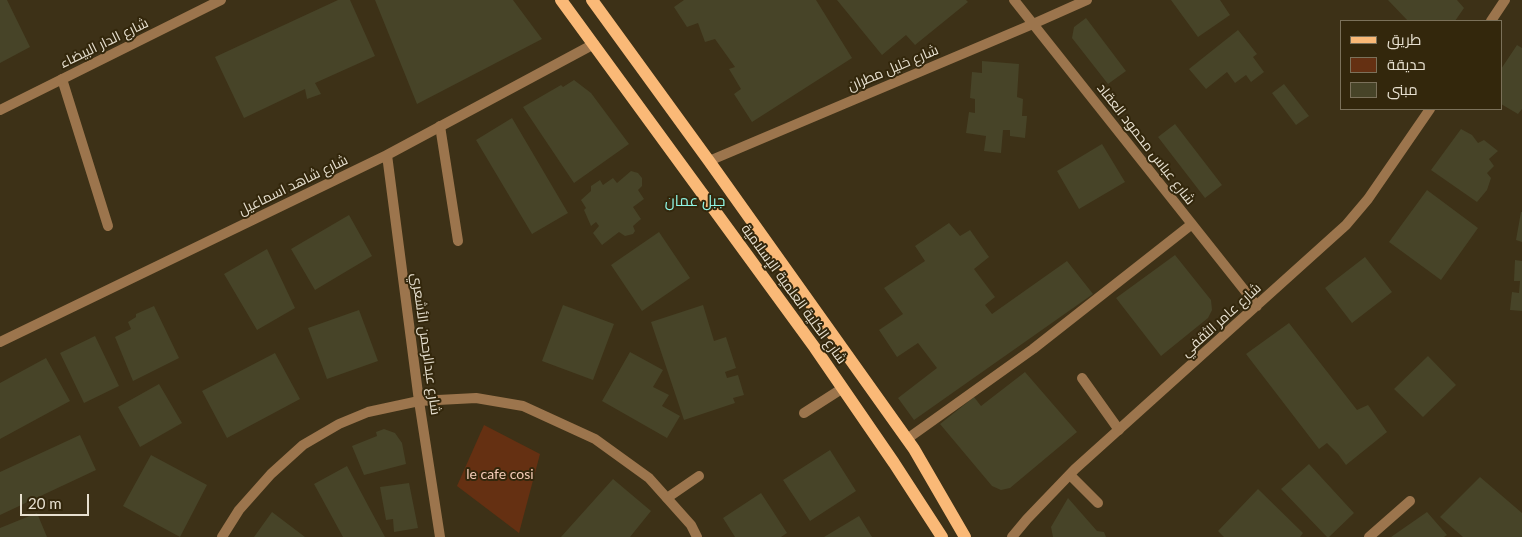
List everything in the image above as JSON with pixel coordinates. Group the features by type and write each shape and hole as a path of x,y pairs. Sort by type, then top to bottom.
{"main road":[{"name":"شارع الكلية العلمية الإسلامية","path":"561,0 816,348 942,537"},
{"name":"شارع الكلية العلمية الإسلامية","path":"592,0 907,439 965,537"}],"street":[{"name":"شارع الدار البيضاء","path":"0,110 221,0"},
{"name":"شارع عباس محمود العقاد","path":"1014,0 1257,306"},
{"name":"شارع خليل مطران","path":"709,161 1086,0"},
{"path":"1492,20 1505,0"},
{"name":"شارع شاهد اسماعيل","path":"0,342 387,155 594,44"},
{"path":"62,79 108,226"},
{"name":"شارع عامر الثقفي","path":"1012,537 1026,519 1118,430 1346,226 1368,199 1429,110"},
{"path":"440,126 458,240"},
{"name":"شارع عبدالرحمن الأشعري","path":"387,155 419,401 440,537"},
{"path":"907,439 1033,349 1192,224"},
{"path":"1082,378 1118,430"},
{"path":"804,413 843,388"},
{"path":"222,537 239,510 271,474 303,445 339,424 368,412 419,401 476,398 523,406 595,439 649,478 691,525 697,537"},
{"path":"1070,475 1098,503"},
{"path":"667,498 699,476"},
{"path":"1369,537 1410,500"}],"green space":[{"name":"le cafe cosi","path":"484,425 540,454 519,533 457,486"}],"building":[{"path":"0,0 7,0 30,47 0,63"},
{"path":"338,0 350,0 375,56 315,83 321,94 307,99 305,89 244,118 215,57"},
{"path":"375,0 513,0 542,39 417,104"},
{"path":"684,0 816,0 852,58 752,122 734,94 741,89 729,69 735,67 715,39 705,42 698,23 687,27 674,7"},
{"path":"837,0 966,0 968,2 915,45 906,35 882,55"},
{"path":"1171,0 1220,0 1230,15 1198,37"},
{"path":"1388,0 1457,0 1464,8 1456,20 1407,20"},
{"path":"1086,18 1126,71 1108,84 1072,38 1074,27"},
{"path":"1238,30 1257,54 1253,57 1264,72 1251,82 1246,75 1235,83 1227,72 1206,89 1189,69"},
{"path":"1517,45 1522,48 1522,109 1518,114 1502,105 1502,68"},
{"path":"982,61 1019,64 1017,97 1023,99 1022,116 1027,116 1025,138 1010,136 1010,130 1003,130 1001,153 984,151 986,136 966,133 969,112 975,113 975,99 970,98 972,72 982,73"},
{"path":"574,80 591,93 629,144 574,183 523,107 561,85 563,87"},
{"path":"1284,84 1309,116 1296,125 1272,93"},
{"path":"512,118 568,213 532,234 476,140"},
{"path":"1175,124 1222,185 1205,198 1158,137"},
{"path":"1461,129 1472,135 1478,143 1484,140 1498,151 1489,159 1494,166 1487,173 1491,178 1487,190 1477,202 1431,170"},
{"path":"1102,144 1125,182 1079,209 1057,171"},
{"path":"631,171 638,173 642,178 642,186 638,190 644,199 633,207 641,219 633,226 635,231 633,234 625,236 619,232 602,245 593,233 599,226 596,222 591,226 584,210 586,208 581,200 591,191 591,186 600,180 603,185 613,178 617,183"},
{"path":"1427,190 1478,228 1441,280 1389,242"},
{"path":"1522,212 1522,242 1516,240"},
{"path":"349,215 372,256 315,290 291,249"},
{"path":"949,223 960,236 970,230 989,257 974,269 995,297 985,305 992,314 1067,261 1093,294 914,420 898,398 937,368 918,343 897,357 879,330 903,314 884,288 925,261 915,246"},
{"path":"659,232 690,278 642,311 611,265"},
{"path":"267,249 295,308 257,330 224,274"},
{"path":"1175,255 1211,300 1212,310 1208,318 1161,356 1116,298"},
{"path":"1365,257 1392,292 1352,323 1325,288"},
{"path":"1515,260 1522,261 1522,311 1510,310 1512,292 1519,293 1520,281 1514,281"},
{"path":"563,305 614,324 593,380 542,361"},
{"path":"703,305 714,341 726,337 736,368 725,372 727,378 738,375 744,395 733,398 735,403 684,420 651,322"},
{"path":"154,306 179,358 133,381 115,337 131,329 128,322 136,317 136,314"},
{"path":"359,310 378,361 327,379 308,328"},
{"path":"1289,323 1357,410 1368,405 1387,432 1346,465 1327,443 1319,449 1246,354"},
{"path":"95,336 119,386 84,403 60,353"},
{"path":"630,352 663,370 653,387 669,395 662,406 680,416 667,438 602,401"},
{"path":"275,353 300,399 227,438 202,391"},
{"path":"1428,356 1456,385 1423,417 1394,389"},
{"path":"46,358 70,401 0,439 0,383"},
{"path":"1025,372 1077,432 1010,488 1001,490 992,486 940,424 974,397 981,406"},
{"path":"159,384 182,423 140,447 118,407"},
{"path":"384,429 395,433 402,443 406,464 364,475 352,446 377,436 376,432"},
{"path":"80,435 96,470 0,515 0,472"},
{"path":"830,450 856,491 810,521 783,480"},
{"path":"151,455 207,485 180,537 123,506"},
{"path":"1309,464 1354,513 1329,537 1281,489"},
{"path":"347,466 385,537 343,537 314,484"},
{"path":"1480,477 1522,513 1522,537 1463,537 1440,517"},
{"path":"613,479 651,511 630,537 561,537"},
{"path":"409,483 418,528 394,532 393,519 386,520 380,487"},
{"path":"1258,489 1303,533 1300,537 1224,537 1218,531"},
{"path":"761,493 787,533 781,537 735,537 723,518"},
{"path":"1068,498 1097,531 1104,532 1106,537 1053,537 1051,527"},
{"path":"272,512 305,537 254,537"},
{"path":"1427,512 1447,535 1444,537 1391,537"},
{"path":"37,513 47,537 0,537 0,528"},
{"path":"859,516 872,537 824,537"}],"district":[{"name":"جبل عمان","path":"695,201"}]}
